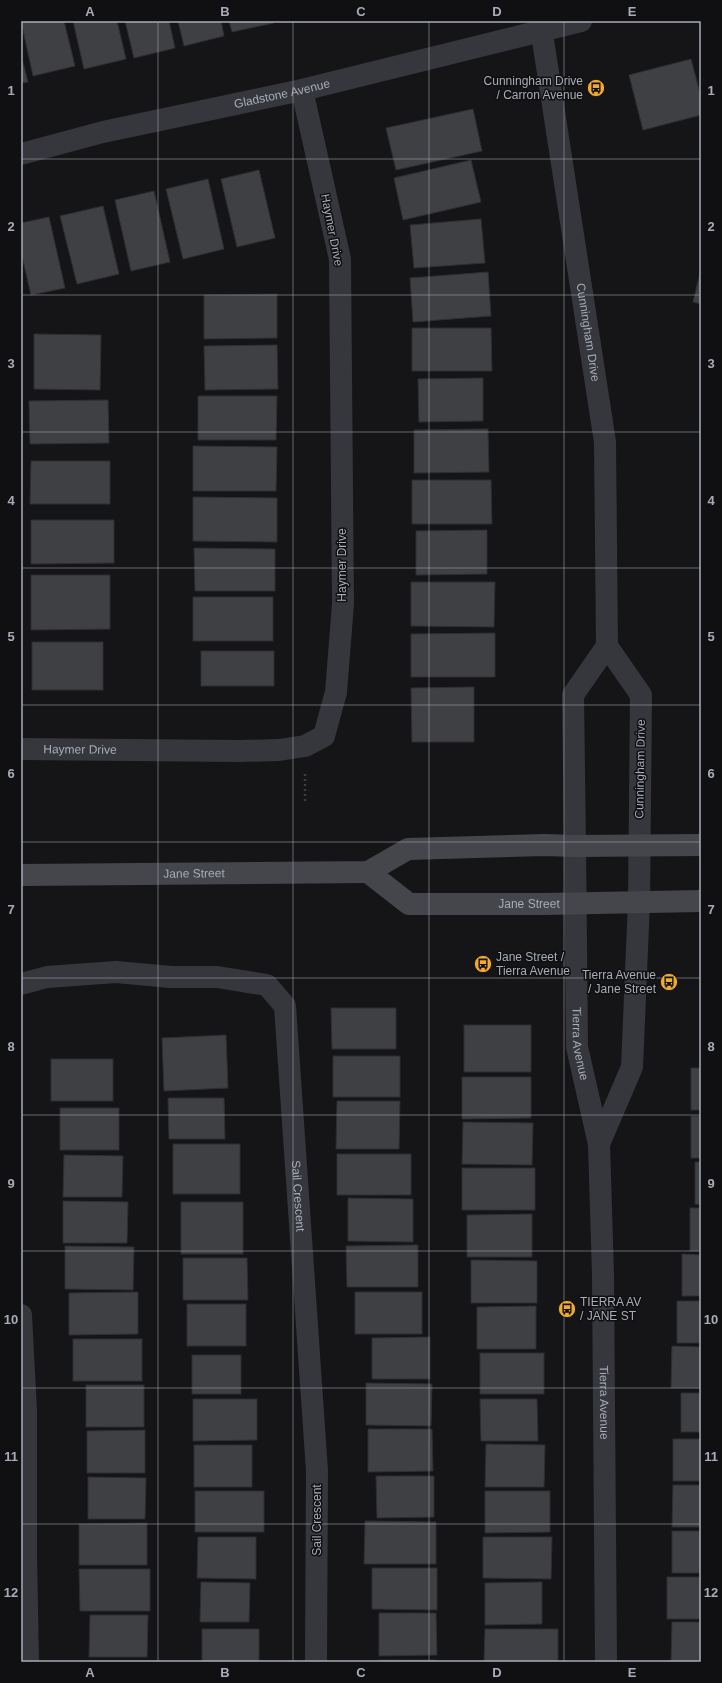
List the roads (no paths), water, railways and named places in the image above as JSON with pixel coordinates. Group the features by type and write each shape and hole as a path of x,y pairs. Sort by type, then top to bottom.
{"main road":[{"name":"Jane Street","path":"21,875 368,872 408,849 545,845 701,845"},
{"name":"Jane Street","path":"368,872 409,904 574,904 701,901"}],"street":[{"name":"Gladstone Avenue","path":"21,154 103,132 302,90 541,26 581,21"},
{"name":"Cunningham Drive","path":"541,26 605,442 607,646 642,694 638,845 639,902"},
{"name":"Haymer Drive","path":"21,749 279,750 305,746 324,736 336,692 343,604 340,259 302,90"},
{"path":"575,846 573,695 607,646"},
{"name":"Tierra Avenue","path":"575,846 574,904 577,1046 599,1144 603,1274 606,1662"},
{"name":"Tierra Avenue","path":"599,1144 632,1067 639,902"},
{"name":"Sail Crescent","path":"21,984 47,977 116,972 171,977 217,977 267,985 285,1006 317,1471 316,1662"},
{"path":"21,1315 26,1411 28,1662"}],"place":[{"name":"Cunningham Drive / Carron Avenue","path":"596,88"},
{"name":"Jane Street / Tierra Avenue","path":"483,964"},
{"name":"Tierra Avenue / Jane Street","path":"669,982"},
{"name":"TIERRA AV / JANE ST","path":"567,1309"}]}
